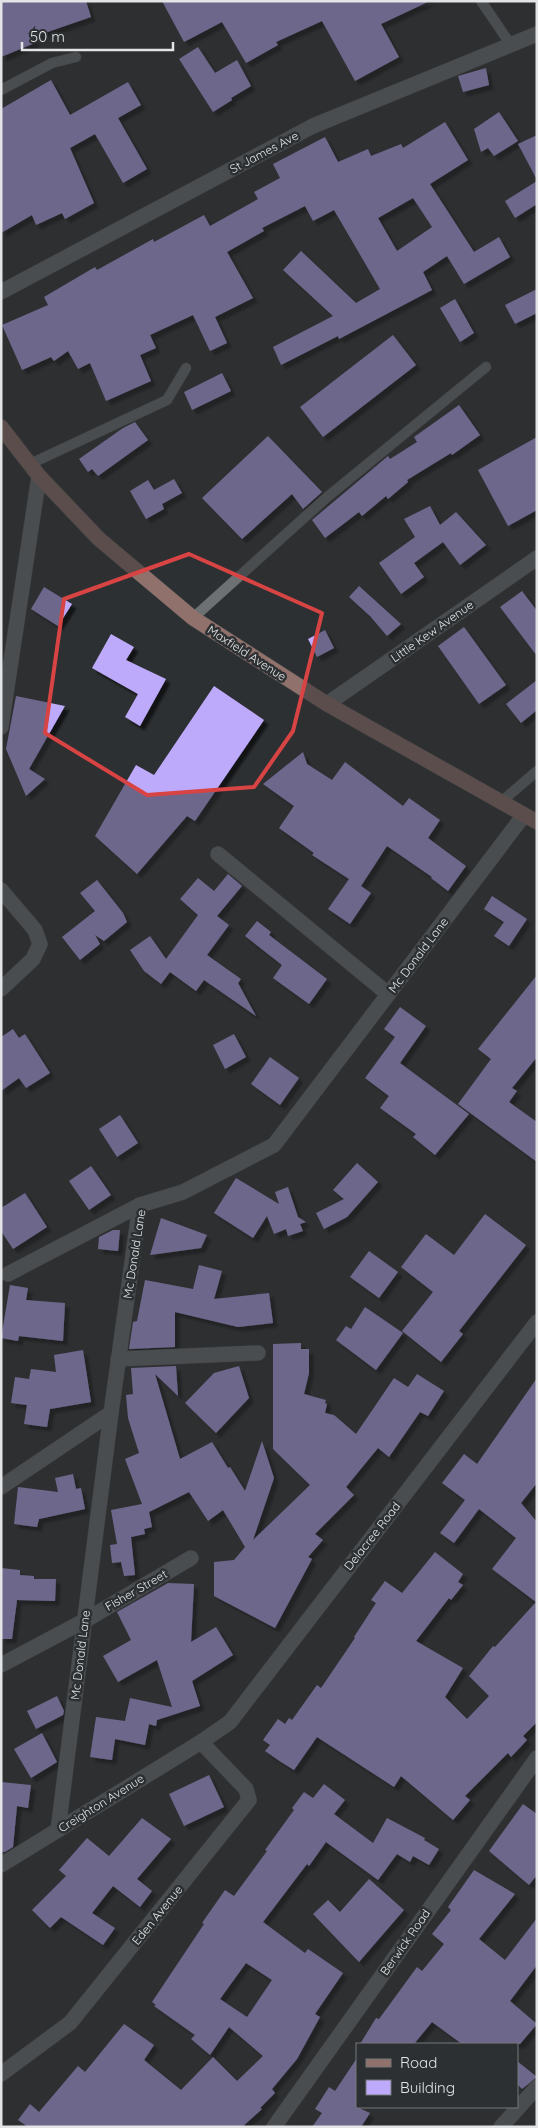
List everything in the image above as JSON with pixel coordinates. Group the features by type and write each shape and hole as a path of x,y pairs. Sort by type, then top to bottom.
{"main road":[{"name":"Maxfield Avenue","path":"1,427 35,470 98,538 193,618 327,704 531,818"}],"street":[{"name":"St James Ave","path":"1,292 313,126 537,34"},
{"path":"1,727 35,470"},
{"name":"Little Kew Avenue","path":"327,704 537,558"},
{"name":"Mc Donald Lane","path":"58,1830 118,1359 140,1205 183,1192 274,1145 388,994 531,818"},
{"path":"218,854 388,994"},
{"path":"1,890 36,930 40,944 33,959 1,989"},
{"path":"8,1274 140,1205"},
{"name":"Delacree Road","path":"201,1742 230,1722 537,1322"},
{"path":"118,1359 258,1354"},
{"path":"1,1487 111,1413"},
{"name":"Fisher Street","path":"1,1666 191,1558"},
{"name":"Creighton Avenue","path":"1,1865 201,1742"},
{"name":"Eden Avenue","path":"1,2074 70,2023 250,1800 246,1789 201,1742"},
{"name":"Berwick Road","path":"274,2127 537,1758"},
{"path":"501,2127 537,2087"}],"lane":[{"path":"481,1 511,45"},
{"path":"1,90 52,63 76,56"},
{"path":"193,618 326,498 486,367"},
{"path":"35,470 167,400 186,368"},
{"path":"501,802 537,771"}],"highlighted area":[{"path":"189,554 322,613 293,731 254,787 147,795 45,733 64,599"}],"building":[{"path":"1,1 86,1 91,17 33,37 35,43 1,57"},
{"path":"162,1 430,1 381,24 399,57 355,81 322,21 276,42 278,45 246,63 222,22 184,42"},
{"path":"198,47 215,73 237,60 251,86 213,112 179,59"},
{"path":"486,68 489,85 463,92 458,76"},
{"path":"51,80 70,115 128,82 141,105 118,118 147,169 123,183 95,134 70,148 94,203 65,219 62,213 36,225 32,215 1,233 1,109"},
{"path":"499,112 518,141 494,156 488,148 481,152 474,129"},
{"path":"445,122 468,160 430,184 474,252 499,237 510,257 464,284 447,256 423,272 432,290 339,339 338,336 281,365 273,347 333,316 283,270 301,251 356,303 380,289 334,210 313,221 305,206 262,228 264,231 227,252 253,298 215,317 227,343 210,351 193,315 150,335 156,348 140,355 151,381 106,401 90,363 78,369 68,351 54,361 51,357 22,370 2,325 48,305 44,297 95,267 97,270 153,239 154,242 204,215 210,226 258,199 254,192 280,178 273,164 325,137 338,162 368,149 371,156 401,144 403,148","holes":["413,198 432,227 397,251 378,218"]},
{"path":"537,135 537,180 518,144"},
{"path":"537,181 537,204 515,218 505,201"},
{"path":"537,289 537,313 515,324 505,305"},
{"path":"455,299 474,333 460,342 440,308"},
{"path":"393,335 416,365 323,437 300,407"},
{"path":"222,373 231,391 192,410 184,392"},
{"path":"459,405 480,435 452,455 451,453 407,480 408,482 388,499 386,496 362,516 359,512 325,538 312,520 388,456 390,459 417,442 414,437"},
{"path":"135,422 148,440 98,476 92,469 88,472 79,459 123,428"},
{"path":"268,436 322,492 303,509 292,494 242,539 202,498"},
{"path":"537,437 537,510 508,526 478,470"},
{"path":"174,479 182,493 162,504 164,509 146,519 130,491 148,480 154,490"},
{"path":"430,506 440,525 456,512 486,545 460,565 443,542 414,563 424,577 401,594 379,563 415,537 404,519"},
{"path":"359,586 401,624 387,636 370,616 349,597"},
{"path":"44,587 72,604 58,626 31,609"},
{"path":"522,591 537,611 537,656 500,607"},
{"path":"464,627 506,685 479,704 438,646"},
{"path":"325,630 334,648 317,657 308,639"},
{"path":"111,634 134,647 126,660 166,679 140,726 125,717 138,694 92,668"},
{"path":"537,680 537,710 521,723 506,704"},
{"path":"214,686 264,720 195,821 187,816 137,874 95,836 136,765 154,775"},
{"path":"16,696 65,706 29,769 45,779 26,796 6,749"},
{"path":"303,752 307,764 332,780 345,762 403,806 409,798 440,820 428,838 466,866 448,891 432,877 387,846 361,886 371,893 350,924 328,909 349,879 312,855 314,853 279,828 294,806 263,784"},
{"path":"228,874 242,886 217,916 229,925 207,955 241,979 238,983 256,1016 204,980 196,991 170,972 161,984 144,971 130,950 150,936 166,959 198,915 180,899 198,878 214,891"},
{"path":"97,880 123,913 127,922 104,941 95,935 100,944 80,960 62,937 95,911 80,893"},
{"path":"492,896 527,919 509,946 494,936 504,922 484,909"},
{"path":"257,921 271,932 269,935 327,979 309,1004 273,978 282,965 245,936"},
{"path":"537,975 537,1057 512,1088 517,1091 509,1102 537,1122 537,1162 458,1104 491,1059 478,1049"},
{"path":"400,1007 426,1026 400,1063 469,1114 435,1155 413,1137 416,1134 380,1108 389,1096 365,1078 395,1037 384,1029"},
{"path":"13,1029 19,1038 25,1034 50,1073 26,1088 19,1078 1,1091 1,1037"},
{"path":"234,1034 246,1057 225,1069 213,1045"},
{"path":"270,1057 299,1078 280,1105 251,1084"},
{"path":"120,1115 138,1143 117,1157 99,1129"},
{"path":"357,1163 378,1182 347,1217 324,1229 316,1213 344,1199 333,1190"},
{"path":"91,1166 111,1195 89,1210 69,1181"},
{"path":"236,1178 279,1204 275,1192 288,1187 298,1217 306,1222 300,1224 303,1231 288,1236 286,1229 274,1234 267,1216 253,1238 214,1213"},
{"path":"25,1193 47,1227 13,1249 1,1231 1,1208"},
{"path":"485,1214 526,1245 459,1331 463,1334 441,1362 402,1331 433,1292 401,1267 426,1234 454,1255"},
{"path":"161,1218 207,1235 201,1248 150,1255"},
{"path":"113,1230 120,1230 118,1251 98,1249 99,1237"},
{"path":"369,1251 398,1272 379,1298 350,1277"},
{"path":"199,1265 222,1271 214,1299 269,1293 273,1323 238,1327 175,1312 175,1347 129,1349 133,1322 137,1321 145,1280 193,1289"},
{"path":"10,1285 28,1288 26,1300 65,1303 63,1341 19,1336 18,1341 1,1338"},
{"path":"365,1307 403,1333 376,1370 336,1340 346,1326 351,1329"},
{"path":"301,1343 301,1349 309,1349 309,1373 304,1394 326,1400 325,1413 334,1415 356,1434 394,1378 408,1387 417,1374 444,1391 428,1416 420,1412 389,1457 378,1448 346,1487 354,1495 315,1534 323,1540 308,1557 312,1559 275,1628 214,1596 214,1562 234,1560 245,1547 223,1510 208,1521 189,1492 149,1512 152,1527 144,1529 145,1534 131,1537 135,1575 124,1576 121,1562 112,1563 110,1545 117,1544 111,1510 142,1504 125,1459 139,1453 128,1418 126,1395 133,1394 131,1368 176,1366 178,1396 155,1374 180,1459 212,1442 245,1491 262,1441 274,1478 253,1540 310,1485 273,1449 273,1344"},
{"path":"83,1350 91,1402 50,1409 47,1427 24,1424 27,1405 11,1403 15,1377 29,1379 31,1369 56,1372 54,1355"},
{"path":"239,1366 249,1398 216,1433 185,1403 214,1373"},
{"path":"537,1378 537,1483 521,1503 537,1522 537,1722 523,1736 527,1740 511,1757 508,1753 465,1796 470,1800 453,1820 401,1776 394,1787 317,1737 294,1770 265,1751 270,1745 263,1740 278,1719 285,1724 289,1718 292,1720 317,1685 321,1688 376,1603 371,1600 385,1581 402,1593 435,1552 463,1574 458,1582 463,1585 451,1600 449,1598 416,1641 463,1668 445,1697 467,1719 489,1696 469,1676 493,1646 495,1647 536,1602 492,1569 516,1538 479,1509 454,1543 440,1533 465,1500 442,1483 464,1454 477,1464"},
{"path":"73,1474 76,1489 81,1488 85,1509 39,1519 37,1527 14,1524 18,1487 58,1492 55,1478"},
{"path":"1,1568 20,1570 20,1575 34,1576 34,1579 56,1579 55,1601 17,1600 12,1639 1,1639"},
{"path":"168,1583 194,1584 191,1642 216,1627 233,1655 192,1681 200,1706 157,1720 156,1726 149,1724 145,1745 115,1739 112,1760 90,1757 96,1717 125,1721 130,1698 172,1707 157,1660 118,1682 103,1656 131,1640 117,1612"},
{"path":"57,1696 64,1711 63,1715 36,1729 27,1711"},
{"path":"42,1733 57,1762 31,1778 14,1749"},
{"path":"209,1775 224,1807 184,1826 169,1794"},
{"path":"1,1782 31,1785 28,1808 17,1806 13,1847 5,1852 1,1852"},
{"path":"324,1784 345,1800 334,1814 373,1843 387,1818 425,1838 424,1840 439,1849 429,1865 413,1856 410,1862 397,1854 378,1880 326,1842 263,1922 305,1953 308,1949 343,1973 315,2014 320,2017 297,2059 272,2089 275,2093 260,2108 262,2109 242,2127 28,2127 18,2120 30,2104 39,2112 78,2066 85,2072 124,2024 154,2045 144,2060 181,2090 213,2057 237,2081 263,2056 229,2027 210,2055 191,2039 195,2035 154,2006 156,2005 152,2002 225,1890 234,1896 267,1851 265,1850 294,1810 292,1808 304,1792 313,1798","holes":["246,1963 272,1980 247,2017 220,1999"]},
{"path":"523,1804 537,1814 537,1875 529,1885 489,1851"},
{"path":"142,1818 171,1839 137,1879 152,1891 140,1907 113,1886 92,1913 115,1928 103,1945 61,1917 50,1928 32,1910 66,1876 59,1870 87,1838 109,1856"},
{"path":"474,1870 515,1894 479,1939 505,1960 537,1918 537,1965 510,2001 537,2024 520,2044 461,2043 432,2022 415,2043 361,2043 376,2018 379,2019 417,1967 422,1971 444,1944 432,1934 451,1910 448,1907"},
{"path":"369,1879 404,1910 359,1962 313,1914 328,1900 340,1912"},
{"path":"356,2060 356,2108 370,2113 361,2127 312,2127 322,2113 315,2109 329,2087 335,2091"},
{"path":"518,2062 537,2077 522,2089 518,2085"}]}
